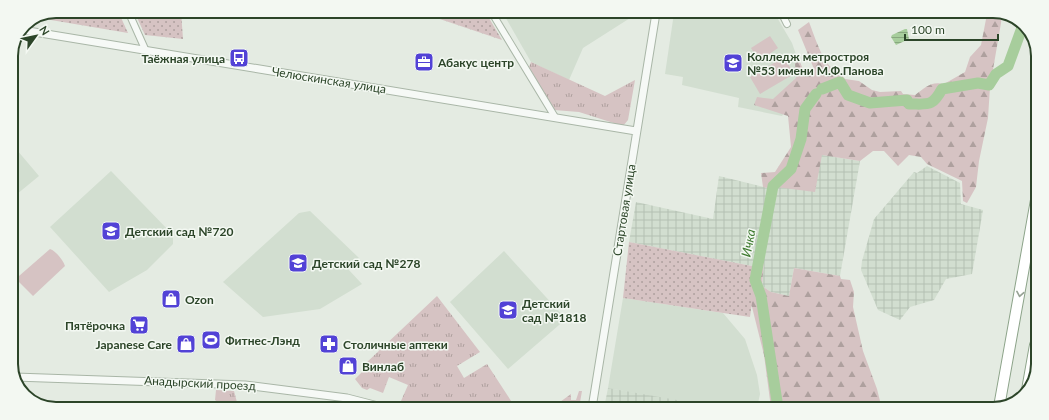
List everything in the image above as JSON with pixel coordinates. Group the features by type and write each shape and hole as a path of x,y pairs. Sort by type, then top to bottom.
{"highway":[{"path":"1000,402 1031,228"}],"street":[{"path":"131,18 145,49"},
{"path":"496,18 555,118"},
{"name":"Стартовая улица","path":"593,402 655,18"},
{"path":"784,18 787,24"},
{"name":"Челюскинская улица","path":"27,31 636,131"},
{"name":"Анадырский проезд","path":"20,377 244,385 340,397 361,402"}],"shaded area":[{"path":"506,18 630,18 583,48 569,80 531,62"},
{"name":"Колледж метростроя №53 имени М.Ф.Панова","path":"673,18 777,18 792,43 806,83 782,116 738,107 739,98 682,85 683,77 665,74"},
{"path":"907,29 909,39 896,45 891,37 892,35"},
{"path":"18,151 39,176 18,193"},
{"path":"822,155 860,161 840,276 794,268 789,296 771,292 762,286 765,247 776,187"},
{"path":"927,166 960,183 961,204 983,210 972,274 946,279 934,300 910,307 900,320 878,310 861,270 862,261 874,219 914,172 917,173"},
{"name":"Детский сад №720","path":"111,171 173,235 173,244 147,270 109,292 50,227"},
{"path":"719,176 772,189 757,267 629,242 636,202 713,219"},
{"name":"Детский сад №278","path":"310,211 359,258 348,269 362,284 320,309 263,317 223,282 299,213"},
{"name":"Детский сад №1818","path":"504,251 566,319 508,369 450,302"},
{"path":"623,298 723,313 745,339 757,375 760,394 758,402 681,402 608,388"},
{"path":"608,388 688,402 605,402"}],"green space":[{"path":"56,18 121,18 128,33 47,19"},
{"path":"137,18 182,18 183,39 145,35"},
{"path":"437,18 489,18 502,40"},
{"path":"986,18 1001,19 990,87 988,118 979,161 976,187 967,203 963,201 962,181 927,164 921,157 909,155 898,166 884,151 873,151 860,161 822,155 815,192 776,187 765,247 762,286 771,292 789,296 794,268 840,276 841,279 850,280 854,292 853,307 863,351 880,402 770,402 764,355 752,307 737,289 741,274 757,266 772,189 763,187 761,173 775,172 791,147 788,116 754,105 757,97 773,99 796,78 795,63 800,62 805,74 814,69 798,30 809,22 821,52 834,70 840,73 845,79 859,81 872,90 880,92 901,91 903,94 915,95 931,84 944,84 965,72 970,57 981,45"},
{"path":"770,36 778,48 759,61 751,48"},
{"path":"784,57 794,74 760,94 750,77"},
{"path":"531,62 605,96 635,80 628,120 623,126 579,112 554,110 529,67"},
{"path":"629,242 757,267 750,317 623,298"},
{"path":"50,249 59,256 65,266 33,296 18,281 19,276"},
{"path":"437,296 480,352 457,366 464,378 487,364 512,402 403,402 401,401 408,385 389,377 383,393 370,388 367,390 362,388 355,379 367,367 365,364"},
{"path":"216,390 234,391 237,402 218,402 215,400"},
{"path":"579,391 582,391 580,402 560,402 571,394 571,400 576,400"}],"waterway":[{"name":"Ичка","path":"822,89 840,82 848,95 870,103 907,100 909,104 926,104 932,102 939,95 942,89 978,83 989,85 996,74 1008,66 1021,30"},
{"name":"Ичка","path":"777,402 761,296 755,280 773,186 791,169 801,139 805,109 816,94"}],"place":[{"name":"Таёжная улица","path":"239,58"},
{"name":"Абакус центр","path":"424,62"},
{"name":"Колледж метростроя №53 имени М.Ф.Панова","path":"733,63"},
{"name":"Детский сад №720","path":"111,231"},
{"name":"Детский сад №278","path":"298,263"},
{"name":"Ozon","path":"171,299"},
{"name":"Детский сад №1818","path":"508,310"},
{"name":"Пятёрочка","path":"139,325"},
{"name":"Фитнес-Лэнд","path":"211,340"},
{"name":"Japanese Care","path":"186,344"},
{"name":"Столичные аптеки","path":"329,344"},
{"name":"Винлаб","path":"348,366"}]}
